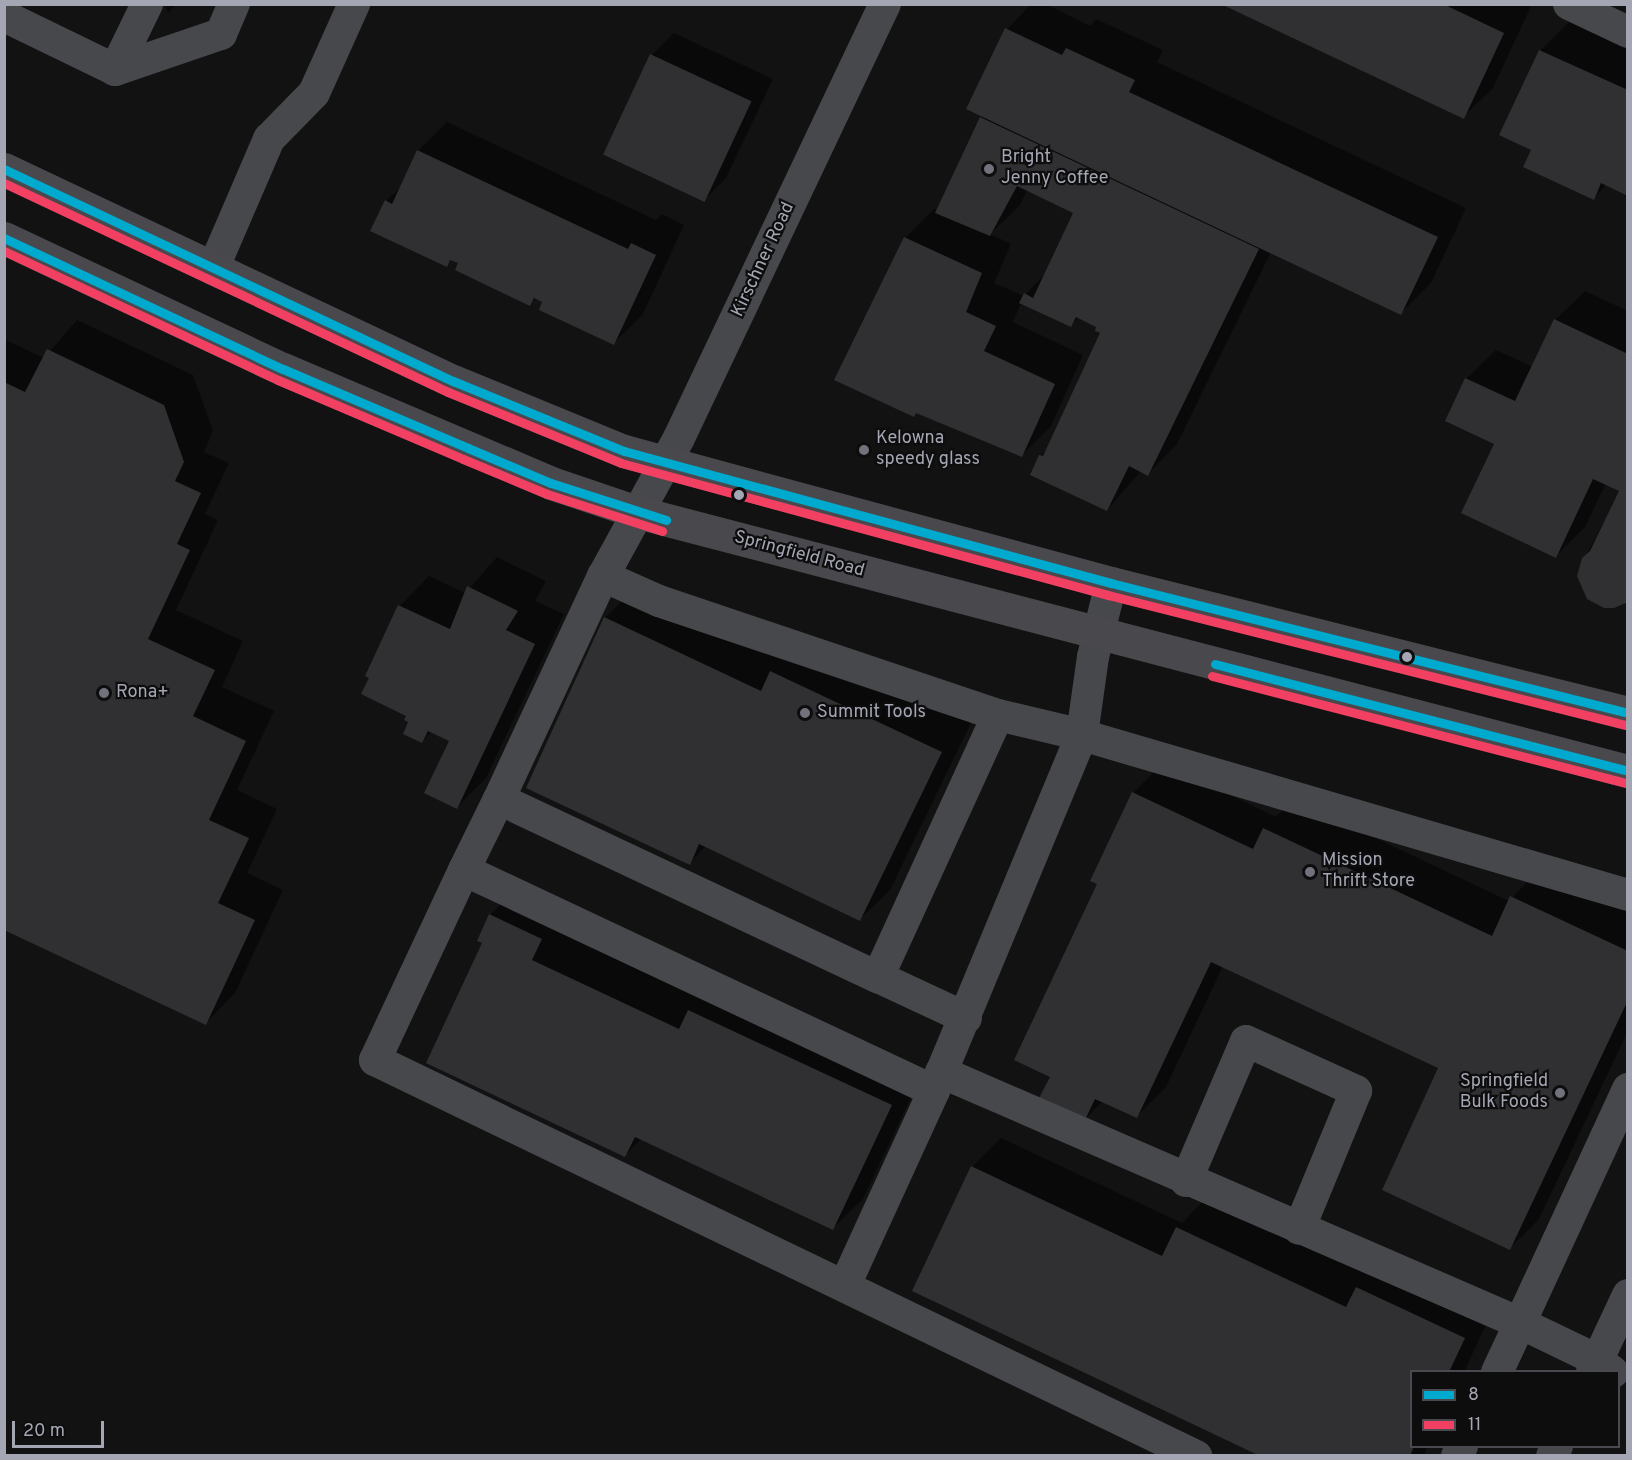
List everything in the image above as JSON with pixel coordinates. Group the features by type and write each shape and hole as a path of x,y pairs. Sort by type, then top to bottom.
{"main road":[{"path":"4,169 556,426 665,465 1111,583 1628,713"},
{"name":"Springfield Road","path":"4,238 284,369 552,483 637,512 1628,771"}],"street":[{"path":"115,70 147,4"},
{"path":"4,16 115,70 221,34 234,4"},
{"path":"213,268 270,139 314,93 354,4"},
{"name":"Kirschner Road","path":"845,1285 375,1060 603,576 665,465 885,4"},
{"path":"1569,4 1628,32"},
{"path":"603,576 658,601 998,715 1082,735 1628,895"},
{"path":"1111,583 1099,634 1082,735 966,1018 845,1285 1196,1455"},
{"path":"878,977 998,715"},
{"path":"499,799 966,1018"},
{"path":"464,870 938,1082 1186,1181 1520,1323 1605,1370 1628,1295"},
{"path":"1186,1181 1246,1041 1356,1091 1299,1229"},
{"path":"1497,1370 1628,1089"}],"building":[{"path":"1221,4 1443,4 1504,33 1464,119"},
{"path":"1005,28 1062,55 1066,48 1135,80 1129,92 1438,237 1401,315 966,109"},
{"path":"1539,50 1628,90 1628,196 1601,183 1594,200 1523,167 1531,150 1499,135"},
{"path":"650,54 752,101 705,202 603,155"},
{"path":"980,117 1259,249 1148,476 1129,466 1107,511 1030,475 1039,455 1043,456 1100,333 1095,331 1096,327 1076,317 1071,327 1019,303 1024,293 1033,298 1073,213 1017,186 990,236 935,213"},
{"path":"417,150 628,249 631,243 656,255 614,345 539,310 542,302 534,298 530,306 455,270 458,263 450,260 447,267 370,231 385,200 392,204"},
{"path":"904,237 982,273 966,312 996,326 984,351 1055,384 1022,457 916,413 914,417 834,380"},
{"path":"1554,319 1628,354 1628,602 1614,608 1604,608 1587,599 1577,576 1582,558 1590,551 1619,491 1593,479 1556,558 1461,513 1494,444 1445,421 1465,378 1515,401"},
{"name":"Rona+","path":"47,349 164,405 184,462 175,481 201,493 177,544 190,550 148,639 215,670 193,716 246,741 209,820 249,838 218,903 255,920 206,1025 4,930 4,382 25,392"},
{"path":"467,586 518,611 506,630 535,644 457,809 424,793 449,741 428,731 422,743 403,734 408,722 404,720 406,716 361,694 369,678 365,676 398,605 450,629"},
{"path":"604,617 761,691 770,671 942,752 860,921 699,844 690,865 526,788"},
{"path":"1132,792 1253,849 1263,828 1492,936 1510,896 1628,951 1628,1000 1510,1250 1382,1190 1438,1068 1211,962 1137,1118 1095,1099 1084,1122 1038,1100 1050,1077 1014,1060 1097,884 1090,881"},
{"path":"489,914 542,939 532,960 679,1029 688,1010 892,1105 833,1230 635,1137 625,1157 426,1063 482,943 477,941"},
{"path":"971,1166 1162,1256 1176,1227 1346,1307 1356,1287 1465,1338 1450,1370 1410,1370 1410,1448 1413,1448 1410,1456 1260,1456 912,1291"}],"transit line":[{"name":"8","path":"4,169 453,381 624,451 1111,583 1628,713"},
{"name":"11","path":"4,183 448,392 621,463 1108,595 1625,725"},
{"name":"8","path":"4,238 283,369 468,448 551,483 666,520"},
{"name":"11","path":"4,251 278,380 463,459 547,494 662,531"},
{"name":"8","path":"1215,664 1628,771"},
{"name":"11","path":"1212,676 1625,783"}],"place":[{"name":"Bright Jenny Coffee","path":"989,169"},
{"name":"Kelowna speedy glass","path":"864,450"},
{"name":"Rona+","path":"104,693"},
{"name":"Summit Tools","path":"805,713"},
{"name":"Mission Thrift Store","path":"1310,872"},
{"name":"Springfield Bulk Foods","path":"1560,1093"}]}
